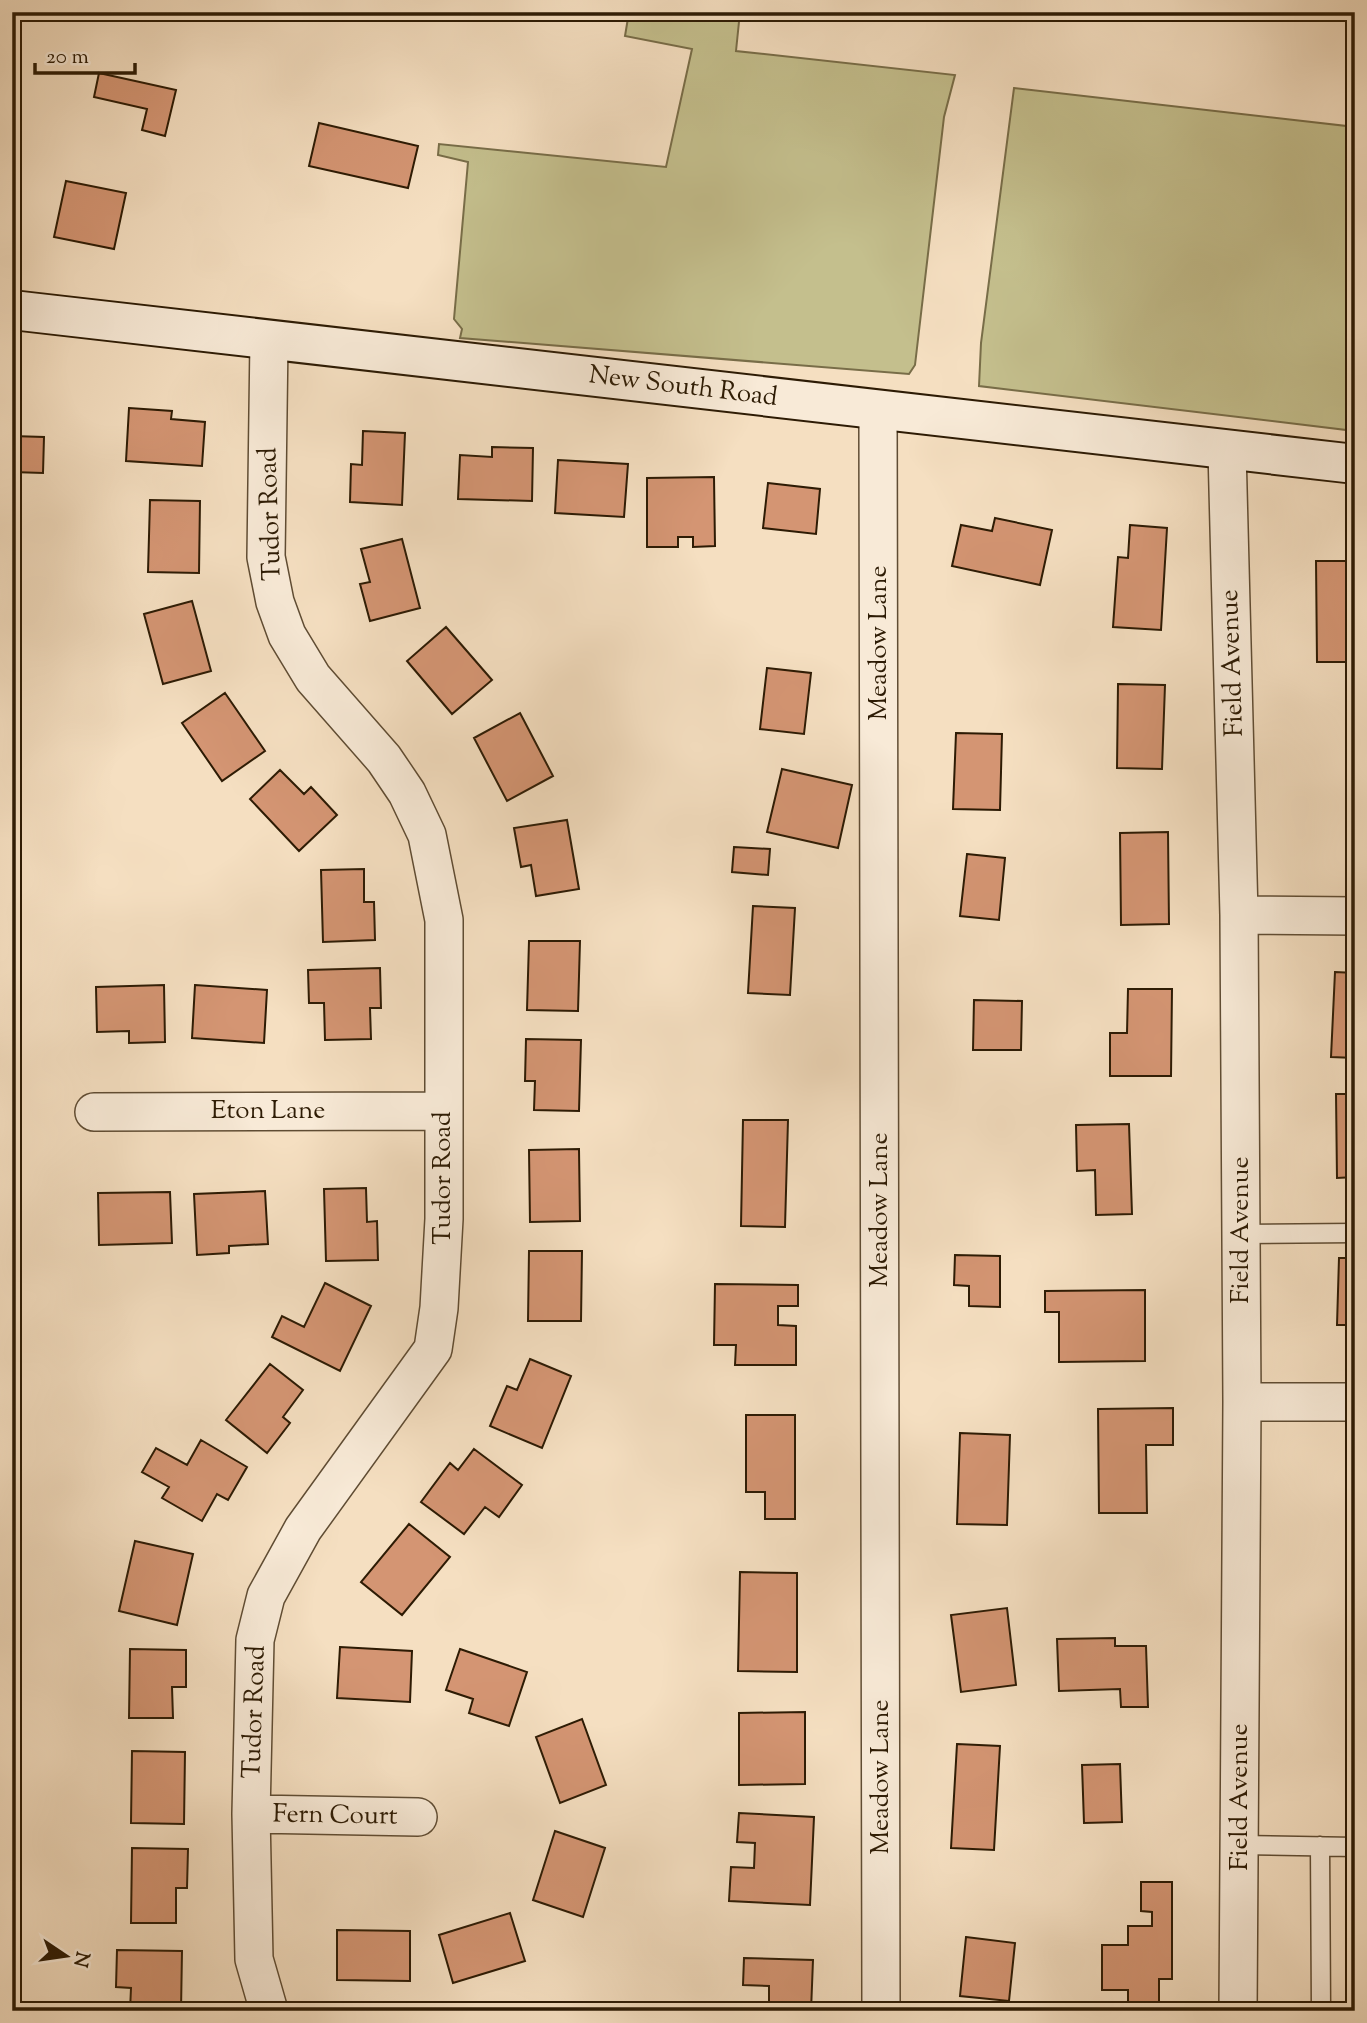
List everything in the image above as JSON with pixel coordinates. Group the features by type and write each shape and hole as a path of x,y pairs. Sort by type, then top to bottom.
{"street":[{"name":"New South Road","path":"12,310 1355,464"},
{"name":"Tudor Road","path":"269,340 267,556 275,602 287,635 313,678 384,759 407,793 427,835 444,920 444,1219 439,1308 433,1349 303,1529 266,1596 256,1640 251,1814 254,1959 269,2011"},
{"name":"Meadow Lane","path":"878,410 881,2011"},
{"name":"Field Avenue","path":"1227,450 1239,915 1242,1402 1238,2011"},
{"path":"1239,915 1355,916"},
{"name":"Eton Lane","path":"94,1112 443,1111"},
{"path":"1242,1402 1355,1402"},
{"name":"Fern Court","path":"251,1814 418,1817"}],"lane":[{"path":"1241,1234 1355,1233"},
{"path":"1239,1845 1355,1847"},
{"path":"1320,1846 1321,2011"}],"shaded area":[{"path":"629,12 740,12 736,51 955,75 944,117 915,365 909,374 460,338 462,329 454,319 468,162 438,155 439,144 666,167 692,49 625,36"},
{"path":"1014,88 1355,127 1355,431 979,386 981,343"}],"building":[{"path":"99,73 176,90 165,136 142,130 147,109 94,97"},
{"path":"319,123 418,146 408,188 309,166"},
{"path":"66,181 126,193 114,249 54,237"},
{"path":"129,408 172,411 171,419 205,422 202,466 126,461"},
{"path":"363,431 405,433 402,505 350,502 351,464 362,465"},
{"path":"12,436 44,437 43,473 12,472"},
{"path":"492,447 533,448 532,501 458,499 460,455 492,457"},
{"path":"558,460 628,464 624,517 555,513"},
{"path":"714,477 715,546 693,547 693,537 678,537 678,547 647,547 647,478"},
{"path":"768,483 820,489 816,534 763,528"},
{"path":"150,500 200,501 199,573 148,572"},
{"path":"995,518 1052,530 1040,585 952,566 961,525 992,531"},
{"path":"1130,525 1167,528 1161,630 1113,627 1118,557 1128,558"},
{"path":"402,539 420,608 370,621 360,584 370,582 361,549"},
{"path":"1316,561 1355,561 1355,662 1317,662"},
{"path":"192,601 211,671 163,684 144,614"},
{"path":"446,627 492,680 452,714 407,661"},
{"path":"767,668 811,673 804,734 760,729"},
{"path":"1118,684 1165,685 1162,769 1117,768"},
{"path":"225,693 265,751 222,781 182,723"},
{"path":"520,713 553,776 507,801 474,738"},
{"path":"956,733 1002,734 1000,810 953,809"},
{"path":"782,769 852,785 838,848 767,832"},
{"path":"280,770 304,794 311,787 337,815 299,851 250,799"},
{"path":"567,820 579,889 536,896 531,865 521,867 514,828"},
{"path":"1168,832 1169,924 1121,925 1120,833"},
{"path":"734,847 770,849 768,875 732,872"},
{"path":"967,854 1005,858 999,920 960,916"},
{"path":"364,869 364,902 374,902 375,940 323,942 321,870"},
{"path":"753,906 795,908 790,995 748,993"},
{"path":"529,941 580,941 578,1011 527,1010"},
{"path":"380,968 381,1008 370,1008 371,1039 325,1040 324,1003 309,1003 308,970"},
{"path":"1335,972 1355,973 1355,1058 1331,1057"},
{"path":"164,985 165,1042 129,1043 129,1031 97,1032 96,987"},
{"path":"195,985 267,990 264,1043 192,1038"},
{"path":"1128,989 1172,989 1171,1076 1110,1076 1110,1033 1127,1033"},
{"path":"974,1000 1022,1001 1021,1050 973,1050"},
{"path":"526,1039 581,1040 579,1111 534,1110 535,1081 525,1081"},
{"path":"1336,1094 1355,1094 1355,1177 1337,1178"},
{"path":"743,1120 788,1120 785,1227 741,1226"},
{"path":"1129,1124 1132,1214 1096,1215 1095,1170 1077,1171 1076,1125"},
{"path":"579,1149 580,1221 530,1222 529,1150"},
{"path":"366,1188 367,1222 377,1221 378,1260 326,1261 324,1189"},
{"path":"265,1191 268,1244 229,1246 229,1253 197,1255 194,1194"},
{"path":"170,1192 172,1243 99,1245 98,1193"},
{"path":"529,1251 582,1251 581,1321 528,1321"},
{"path":"955,1255 1000,1256 1000,1307 969,1306 969,1286 954,1285"},
{"path":"1339,1258 1355,1258 1355,1325 1337,1325"},
{"path":"325,1283 371,1306 340,1371 272,1337 282,1316 304,1327"},
{"path":"715,1284 798,1285 798,1306 778,1306 778,1325 796,1326 796,1365 735,1365 736,1345 714,1345"},
{"path":"1145,1290 1145,1361 1059,1362 1059,1312 1045,1312 1045,1291"},
{"path":"530,1359 571,1376 542,1448 490,1426 507,1386 517,1390"},
{"path":"270,1364 303,1390 283,1417 290,1423 267,1453 226,1420"},
{"path":"1173,1408 1173,1445 1146,1445 1147,1513 1099,1513 1098,1409"},
{"path":"746,1415 795,1415 795,1519 765,1519 765,1492 746,1492"},
{"path":"960,1433 1010,1435 1007,1525 957,1524"},
{"path":"201,1440 247,1467 228,1500 217,1494 202,1521 162,1498 169,1487 142,1472 156,1448 187,1465"},
{"path":"474,1449 522,1485 499,1517 485,1507 464,1534 421,1502 450,1463 458,1470"},
{"path":"409,1524 450,1557 402,1615 361,1582"},
{"path":"135,1541 193,1554 177,1625 119,1611"},
{"path":"740,1572 797,1573 797,1672 738,1671"},
{"path":"1007,1608 1016,1685 961,1692 951,1615"},
{"path":"1115,1638 1115,1646 1146,1646 1148,1707 1121,1707 1120,1689 1059,1691 1057,1639"},
{"path":"340,1647 412,1651 410,1702 337,1698"},
{"path":"130,1649 186,1650 186,1687 172,1687 173,1718 129,1718"},
{"path":"460,1649 527,1672 509,1726 469,1713 473,1699 446,1690"},
{"path":"805,1712 805,1784 739,1785 739,1713"},
{"path":"582,1719 606,1785 560,1803 536,1737"},
{"path":"957,1744 1000,1746 994,1850 951,1848"},
{"path":"132,1751 185,1752 184,1824 131,1823"},
{"path":"1120,1764 1122,1822 1084,1823 1082,1765"},
{"path":"739,1813 814,1817 810,1905 729,1901 731,1867 754,1868 755,1843 737,1842"},
{"path":"555,1831 605,1848 583,1917 533,1900"},
{"path":"132,1848 188,1849 187,1888 176,1888 176,1923 131,1923"},
{"path":"1141,1882 1172,1882 1172,1979 1159,1979 1159,2002 1128,2002 1128,1990 1102,1990 1102,1945 1128,1945 1128,1926 1152,1926 1152,1912 1141,1911"},
{"path":"510,1913 525,1961 453,1983 439,1935"},
{"path":"337,1930 410,1931 410,1981 337,1980"},
{"path":"966,1937 1015,1943 1009,2001 960,1996"},
{"path":"117,1950 182,1951 181,2011 130,2011 131,1988 116,1987"},
{"path":"744,1958 813,1960 811,2011 769,2011 769,1986 743,1985"}]}
